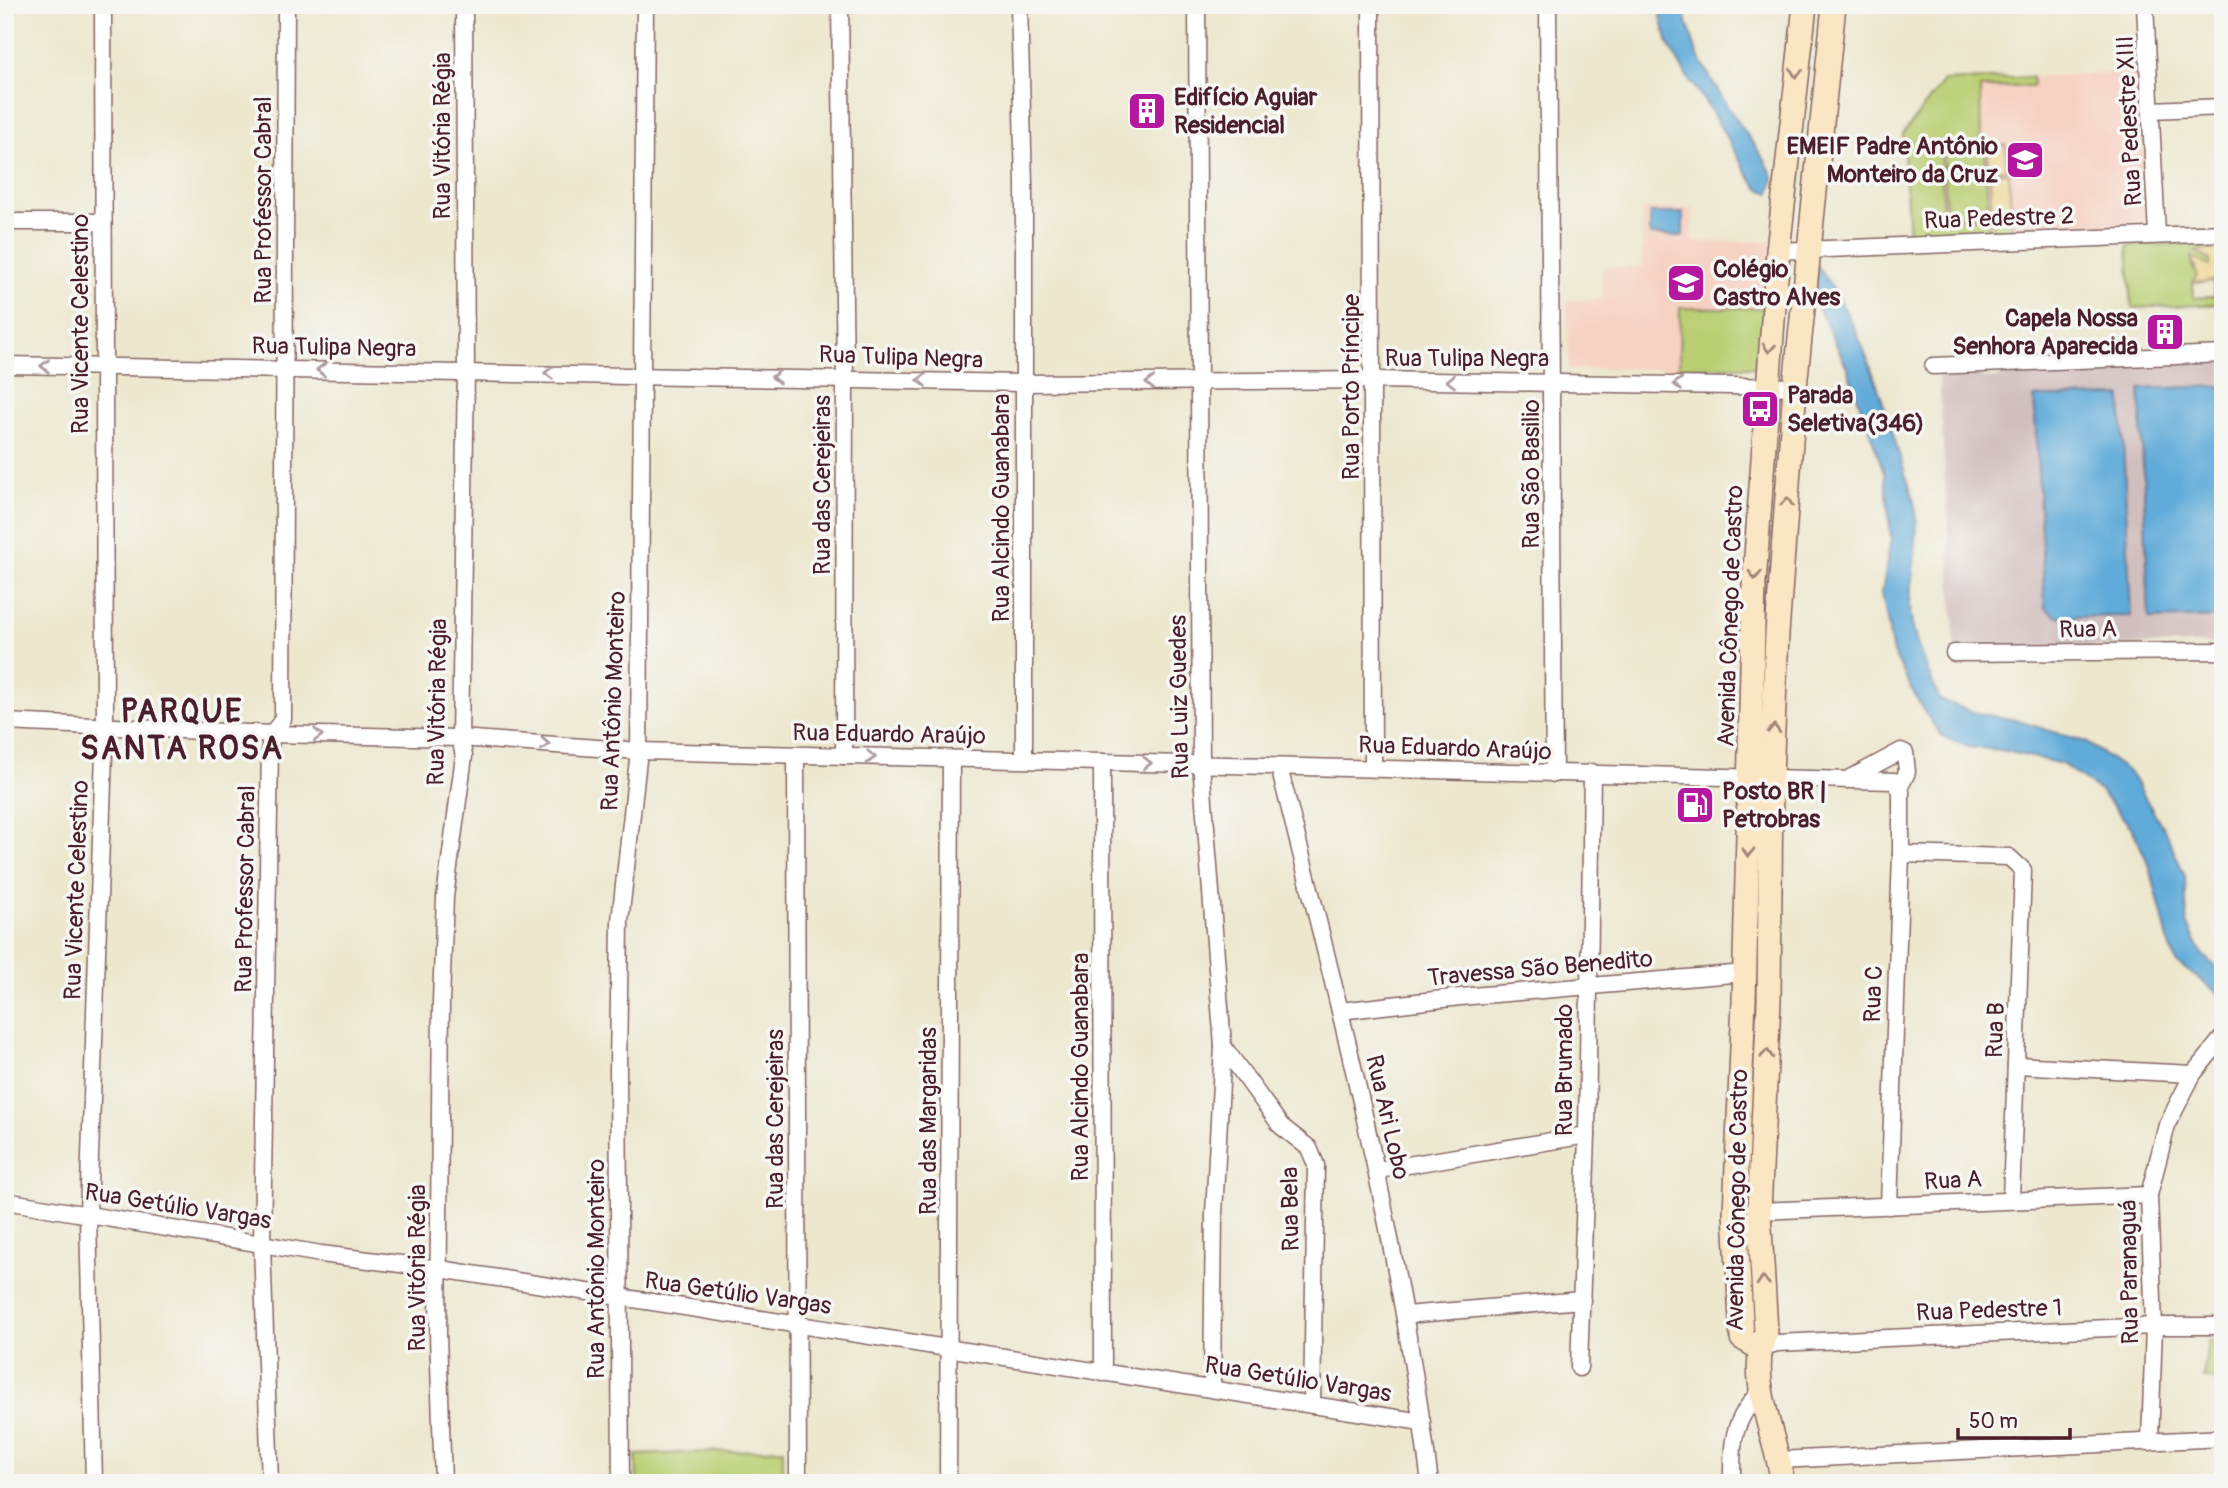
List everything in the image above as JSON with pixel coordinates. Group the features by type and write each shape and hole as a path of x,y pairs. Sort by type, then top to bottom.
{"main road":[{"name":"Avenida Cônego de Castro","path":"1783,1483 1762,1389 1759,1348 1766,1332 1759,1212 1769,1001 1754,584 1766,385 1805,5"},
{"name":"Avenida Cônego de Castro","path":"1759,1348 1742,1338 1735,1213 1745,973 1761,778 1777,634 1795,387 1834,5"},
{"path":"1744,1001 1769,1001"},
{"path":"1735,1213 1759,1212"}],"street":[{"name":"Rua Vicente Celestino","path":"94,1483 88,1214 105,724 103,5"},
{"name":"Rua Professor Cabral","path":"270,1483 262,1243 272,734 283,719 286,5"},
{"name":"Rua Vitória Régia","path":"443,1483 438,1334 445,897 464,755 460,738 466,372 464,5"},
{"name":"Rua Antônio Monteiro","path":"621,1483 620,921 639,751 645,5"},
{"name":"Rua das Cerejeiras","path":"840,5 845,378 844,756"},
{"name":"Rua Alcindo Guanabara","path":"1019,5 1024,184 1024,760"},
{"name":"Rua Luiz Guedes","path":"1197,5 1201,763 1223,1046 1214,1213 1212,1388"},
{"name":"Rua Porto Príncipe","path":"1371,5 1373,768"},
{"name":"Rua São Basilio","path":"1548,5 1555,774"},
{"name":"Rua Pedestre XIII","path":"2146,5 2158,234"},
{"path":"2151,110 2223,107"},
{"path":"5,222 103,222"},
{"name":"Rua Pedestre 2","path":"1778,251 2223,233"},
{"path":"1933,366 2223,355"},
{"name":"Rua Tulipa Negra","path":"5,365 1023,383 1374,380 1795,387"},
{"name":"Rua A","path":"1954,653 2223,651"},
{"name":"Rua Eduardo Araújo","path":"5,722 105,724 272,734 460,738 639,751 951,760 1201,763 1555,774 1592,772 1847,780 1899,785"},
{"name":"Rua C","path":"1847,780 1901,751 1905,753 1908,763 1899,785 1901,854 1889,1206"},
{"name":"Rua das Cerejeiras","path":"796,755 800,1324 798,1483"},
{"name":"Rua das Margaridas","path":"948,1483 951,760"},
{"name":"Rua Alcindo Guanabara","path":"1102,762 1103,1373"},
{"name":"Rua Ari Lobo","path":"1279,767 1378,1170 1405,1315 1430,1483"},
{"name":"Rua Brumado","path":"1579,1368 1587,1135 1592,772"},
{"name":"Rua B","path":"1901,854 2010,858 2020,864 2024,875 2011,1199"},
{"name":"Travessa São Benedito","path":"1340,1011 1460,997 1745,973"},
{"name":"Rua Paranaguá","path":"2150,1442 2154,1326 2149,1195 2167,1125 2193,1074 2223,1037"},
{"name":"Rua Bela","path":"1223,1046 1281,1126 1308,1148 1316,1166 1312,1405"},
{"path":"2016,1065 2193,1074"},
{"path":"1378,1170 1587,1135"},
{"name":"Rua A","path":"1759,1212 2149,1195"},
{"name":"Rua Getúlio Vargas","path":"5,1201 1422,1422"},
{"path":"1405,1315 1582,1300"},
{"name":"Rua Pedestre 1","path":"1759,1348 1777,1343 2154,1326 2223,1326"},
{"path":"1731,1483 1735,1426 1742,1412 1762,1389"},
{"path":"1780,1460 2223,1438"}],"shaded area":[{"name":"EMEIF Padre Antônio Monteiro da Cruz","path":"2140,72 2147,223 2143,228 1909,238 1903,134 1944,81"},
{"name":"Colégio Castro Alves","path":"1642,208 1693,209 1693,242 1775,242 1763,367 1569,369 1567,300 1602,299 1602,267 1642,267"},
{"path":"2223,359 2223,643 1955,650 1939,375 1979,374 1983,379 2004,377 2006,372"}],"green space":[{"path":"2032,77 2033,86 1980,88 1981,146 1941,149 1943,219 1988,218 1989,234 1909,238 1903,134 1944,81"},
{"path":"1985,149 1988,215 1946,217 1944,151"},
{"path":"1995,211 2011,216 2012,233 1993,234 1991,213"},
{"path":"2223,242 2223,249 2196,251 2210,260 2210,267 2192,257 2192,266 2197,275 2193,283 2194,298 2223,296 2223,304 2132,308 2128,246"},
{"path":"1680,308 1763,308 1762,367 1679,367"},
{"path":"2208,1341 2223,1343 2223,1381 2203,1378"},
{"path":"783,1449 783,1483 637,1483 636,1455"}],"sand":[{"path":"1988,145 2006,145 2007,169 1989,170"},
{"path":"2009,172 2011,216 1995,211 1991,213 1990,173"},
{"path":"2223,249 2223,296 2215,297 2213,281 2193,283 2197,275 2191,257 2210,266 2210,260 2195,251"}],"water":[{"path":"1658,5 1682,5 1697,54 1725,103 1766,162 1774,179 1770,193 1759,189 1750,178 1710,109 1686,75 1668,44"},
{"path":"1650,213 1683,213 1683,236 1650,235"},
{"path":"1818,267 1846,311 1867,358 1911,492 1917,525 1911,616 1921,653 1940,700 1976,713 2012,719 2086,742 2130,773 2165,831 2185,876 2187,923 2202,954 2223,974 2223,997 2176,962 2150,867 2132,828 2101,792 2062,764 2001,750 1968,747 1942,736 1923,710 1893,653 1882,593 1891,539 1885,475 1846,365 1815,301"},
{"path":"2223,386 2223,617 2149,619 2140,389"},
{"path":"2121,396 2131,616 2058,617 2045,608 2034,397"}],"place":[{"name":"Edifício Aguiar Residencial","path":"1147,111"},
{"name":"EMEIF Padre Antônio Monteiro da Cruz","path":"2025,160"},
{"name":"Colégio Castro Alves","path":"1686,283"},
{"name":"Capela Nossa Senhora Aparecida","path":"2165,332"},
{"name":"Parada Seletiva(346)","path":"1760,409"},
{"name":"Posto BR | Petrobras","path":"1695,805"}],"district":[{"name":"PARQUE SANTA ROSA","path":"182,730"}]}
